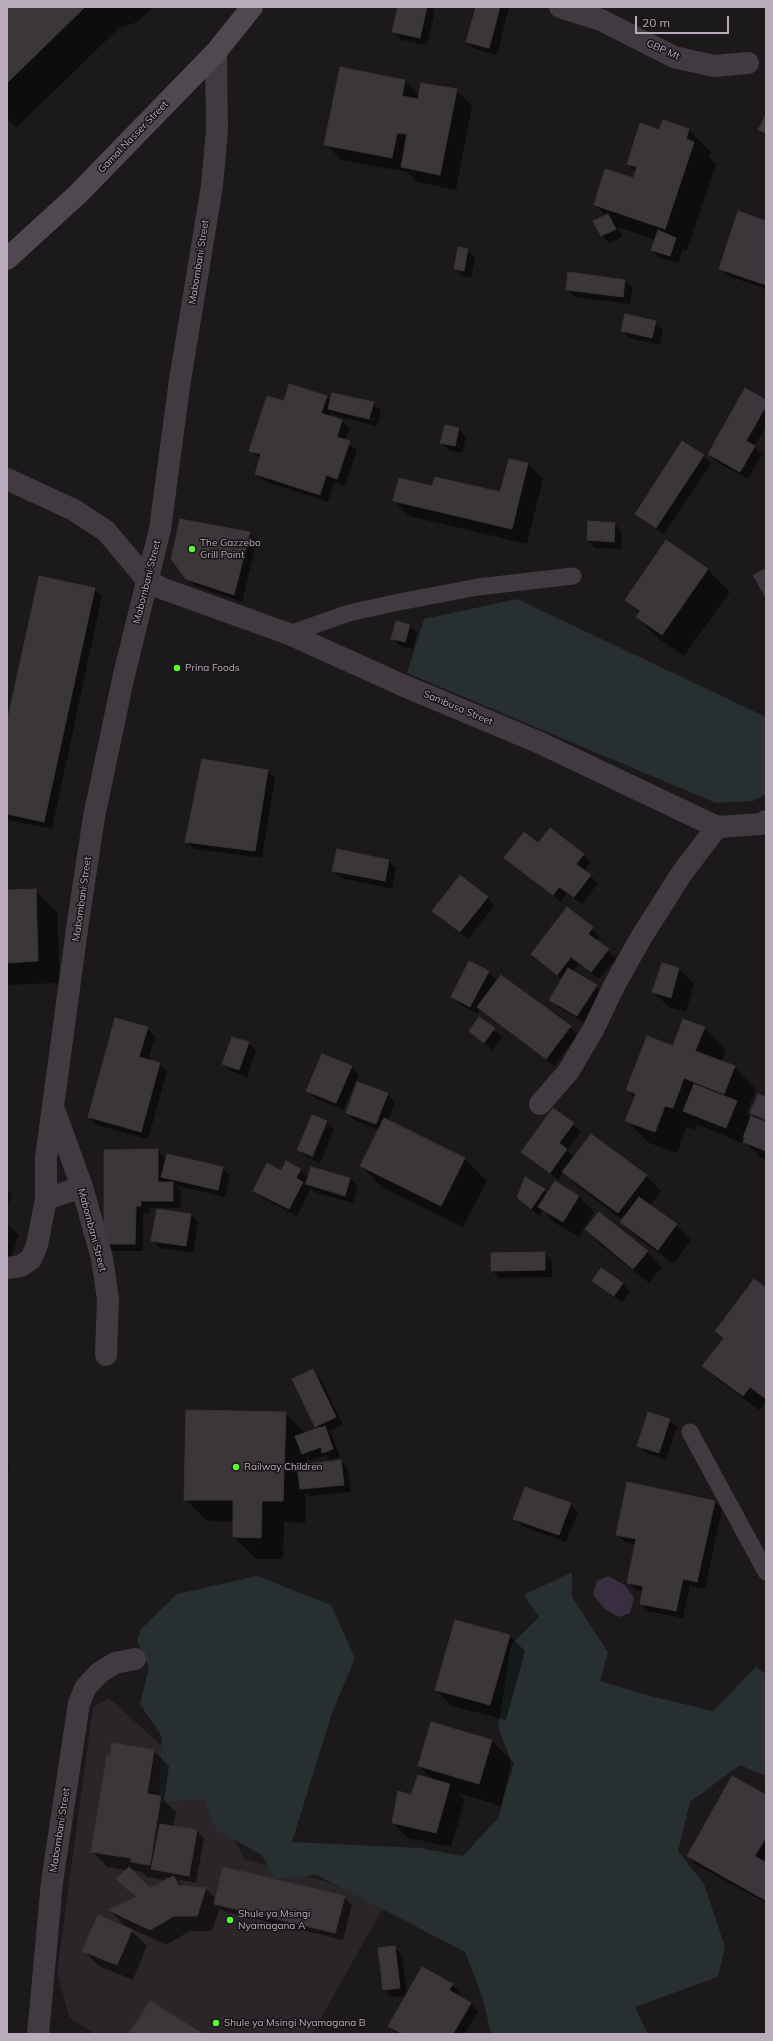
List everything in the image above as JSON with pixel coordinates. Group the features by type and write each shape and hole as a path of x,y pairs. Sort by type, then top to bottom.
{"main road":[{"name":"Gamal Nasser Street","path":"7,258 78,194 216,52 252,7"}],"street":[{"name":"GBP Mt","path":"560,7 600,20 674,57 714,66 748,63"},
{"name":"Mabombani Street","path":"7,1268 21,1266 32,1259 37,1245 46,1199 46,1158 54,1109 78,922 94,817 123,680 160,529 180,380 212,186 217,130 216,52"},
{"path":"7,479 74,510 106,531 148,581"},
{"name":"Sambusa Street","path":"148,581 175,594 216,607 289,634 402,685 538,742 717,827 761,824 766,821"},
{"path":"540,1104 568,1072 593,1030 614,984 642,936 682,872 717,827"},
{"name":"Mabombani Street","path":"54,1109 82,1187 103,1265 108,1299 106,1355"},
{"path":"46,1199 82,1187"},
{"name":"Mabombani Street","path":"38,2034 52,1882 79,1703 86,1687 99,1673 115,1663 135,1659"}],"lane":[{"path":"289,634 349,613 399,602 478,587 573,576"},
{"path":"690,1432 766,1572"}],"shaded area":[{"path":"517,599 766,717 766,794 753,801 716,803 407,673 424,619"},
{"path":"572,1572 572,1597 608,1652 600,1681 650,1696 713,1711 756,1667 766,1674 766,1776 740,1765 690,1802 678,1851 704,1884 725,1947 718,1977 635,2007 648,2034 491,2034 483,1999 465,1952 317,1875 274,1879 262,1855 216,1830 204,1799 158,1802 162,1737 140,1704 149,1667 137,1641 141,1629 177,1594 257,1576 331,1605 355,1658 332,1713 292,1842 420,1848 463,1856 499,1817 511,1761 498,1727 511,1645 539,1617 524,1595"},
{"path":"608,1576 625,1585 634,1598 630,1613 619,1617 605,1609 593,1595 597,1581"},
{"path":"109,1698 198,1779 245,1859 388,1899 312,2034 95,2034 69,2017 57,1972 93,1707"}],"building":[{"path":"7,7 85,7 7,83"},
{"path":"398,7 427,7 420,38 392,32"},
{"path":"476,7 500,7 489,48 466,42"},
{"path":"340,67 405,80 402,96 418,99 421,83 457,89 440,175 401,167 407,134 397,133 392,158 324,145"},
{"path":"766,114 766,133 758,130"},
{"path":"663,120 689,129 686,139 694,142 665,229 594,205 605,169 633,178 637,167 627,164 640,123 659,130"},
{"path":"738,211 766,221 766,285 719,269"},
{"path":"608,214 616,229 601,236 593,221"},
{"path":"658,230 676,238 670,256 651,250"},
{"path":"458,247 468,249 464,271 454,269"},
{"path":"568,272 625,280 623,297 566,290"},
{"path":"625,314 656,321 652,338 621,331"},
{"path":"289,384 327,396 321,413 342,420 337,437 350,441 337,479 326,475 320,495 255,474 261,454 249,451 267,396 284,401"},
{"path":"745,388 766,400 766,406 746,441 755,446 740,472 708,454"},
{"path":"332,393 374,402 369,419 328,409"},
{"path":"445,425 459,428 455,446 440,443"},
{"path":"682,441 704,455 656,528 635,514"},
{"path":"509,459 528,463 512,529 393,501 399,478 432,486 435,477 500,492"},
{"path":"180,519 250,532 234,595 186,579 171,559"},
{"path":"588,521 615,523 614,542 587,540"},
{"path":"666,540 708,569 662,635 636,617 640,611 625,600"},
{"path":"765,569 766,570 766,598 753,575"},
{"path":"39,576 95,588 44,822 7,814 7,722"},
{"path":"396,621 410,625 405,642 391,639"},
{"path":"202,759 268,770 255,851 185,842"},
{"path":"550,828 584,854 576,864 591,875 574,897 559,887 553,895 504,858 524,832 538,843"},
{"path":"337,849 389,860 385,881 332,871"},
{"path":"460,875 488,897 460,932 432,911"},
{"path":"36,889 38,961 7,963 7,890"},
{"path":"567,907 593,927 588,934 609,949 591,972 571,957 557,975 531,954"},
{"path":"469,961 489,971 470,1007 451,997"},
{"path":"662,963 679,968 671,998 652,992"},
{"path":"568,968 597,985 577,1016 549,1000"},
{"path":"501,975 571,1026 546,1059 477,1007"},
{"path":"479,1017 495,1028 484,1043 469,1031"},
{"path":"115,1018 148,1027 139,1057 160,1063 141,1132 88,1117"},
{"path":"683,1019 705,1027 695,1051 735,1066 724,1094 684,1078 673,1108 665,1106 655,1132 625,1121 636,1094 626,1090 647,1036 673,1046"},
{"path":"232,1037 249,1042 239,1070 222,1064"},
{"path":"322,1054 352,1066 336,1103 306,1091"},
{"path":"357,1082 388,1093 376,1124 346,1113"},
{"path":"694,1084 737,1101 726,1128 683,1111"},
{"path":"758,1094 766,1097 766,1120 750,1113"},
{"path":"553,1108 574,1123 559,1143 567,1149 550,1173 521,1152"},
{"path":"312,1115 327,1121 312,1156 297,1150"},
{"path":"751,1116 766,1122 766,1151 743,1142"},
{"path":"384,1118 465,1158 441,1206 360,1166"},
{"path":"591,1134 647,1175 618,1213 562,1172"},
{"path":"158,1149 158,1182 173,1182 173,1201 141,1201 141,1206 136,1206 135,1244 104,1244 104,1150"},
{"path":"167,1154 223,1167 218,1190 161,1177"},
{"path":"286,1161 301,1169 296,1178 303,1182 289,1209 253,1191 267,1163 281,1171"},
{"path":"311,1167 350,1178 345,1196 306,1184"},
{"path":"525,1177 545,1189 531,1209 517,1197"},
{"path":"555,1181 579,1196 563,1222 538,1207"},
{"path":"639,1197 677,1224 658,1250 620,1222"},
{"path":"157,1209 191,1214 186,1246 151,1241"},
{"path":"599,1212 648,1251 633,1269 585,1229"},
{"path":"545,1252 545,1270 491,1271 491,1253"},
{"path":"601,1268 623,1283 614,1296 592,1281"},
{"path":"754,1279 766,1288 766,1399 750,1387 743,1396 702,1366 724,1338 715,1331"},
{"path":"313,1369 336,1417 315,1427 292,1379"},
{"path":"186,1410 286,1412 283,1501 262,1501 261,1538 233,1537 233,1500 184,1500"},
{"path":"648,1412 670,1419 659,1453 637,1446"},
{"path":"325,1426 333,1449 322,1453 321,1447 302,1454 295,1436"},
{"path":"341,1460 344,1485 300,1489 297,1465"},
{"path":"627,1482 715,1501 697,1582 683,1579 676,1611 640,1604 643,1586 627,1583 636,1539 616,1535"},
{"path":"525,1487 571,1503 559,1535 513,1519"},
{"path":"455,1620 510,1635 490,1705 435,1690"},
{"path":"431,1722 492,1740 479,1784 418,1766"},
{"path":"112,1743 154,1750 147,1794 161,1796 150,1865 131,1862 131,1858 91,1852 107,1755 110,1756"},
{"path":"418,1775 450,1784 436,1833 392,1823 398,1791 411,1795"},
{"path":"732,1776 766,1795 766,1837 755,1856 766,1863 765,1900 687,1856"},
{"path":"160,1824 197,1830 189,1876 151,1869"},
{"path":"129,1867 150,1888 174,1876 178,1885 206,1888 197,1916 174,1916 150,1930 108,1910 136,1897 116,1879"},
{"path":"223,1867 345,1896 335,1933 214,1904"},
{"path":"98,1915 132,1930 117,1965 82,1951"},
{"path":"395,1946 400,1988 383,1990 378,1948"},
{"path":"422,1967 453,1984 449,1990 471,2003 453,2034 402,2034 388,2026"},
{"path":"150,2001 203,2034 129,2034"}],"place":[{"name":"The Gazzebo Grill Point","path":"192,549"},
{"name":"Prina Foods","path":"177,668"},
{"name":"Railway Children","path":"236,1467"},
{"name":"Shule ya Msingi Nyamagana A","path":"230,1920"},
{"name":"Shule ya Msingi Nyamagana B","path":"216,2023"}]}
